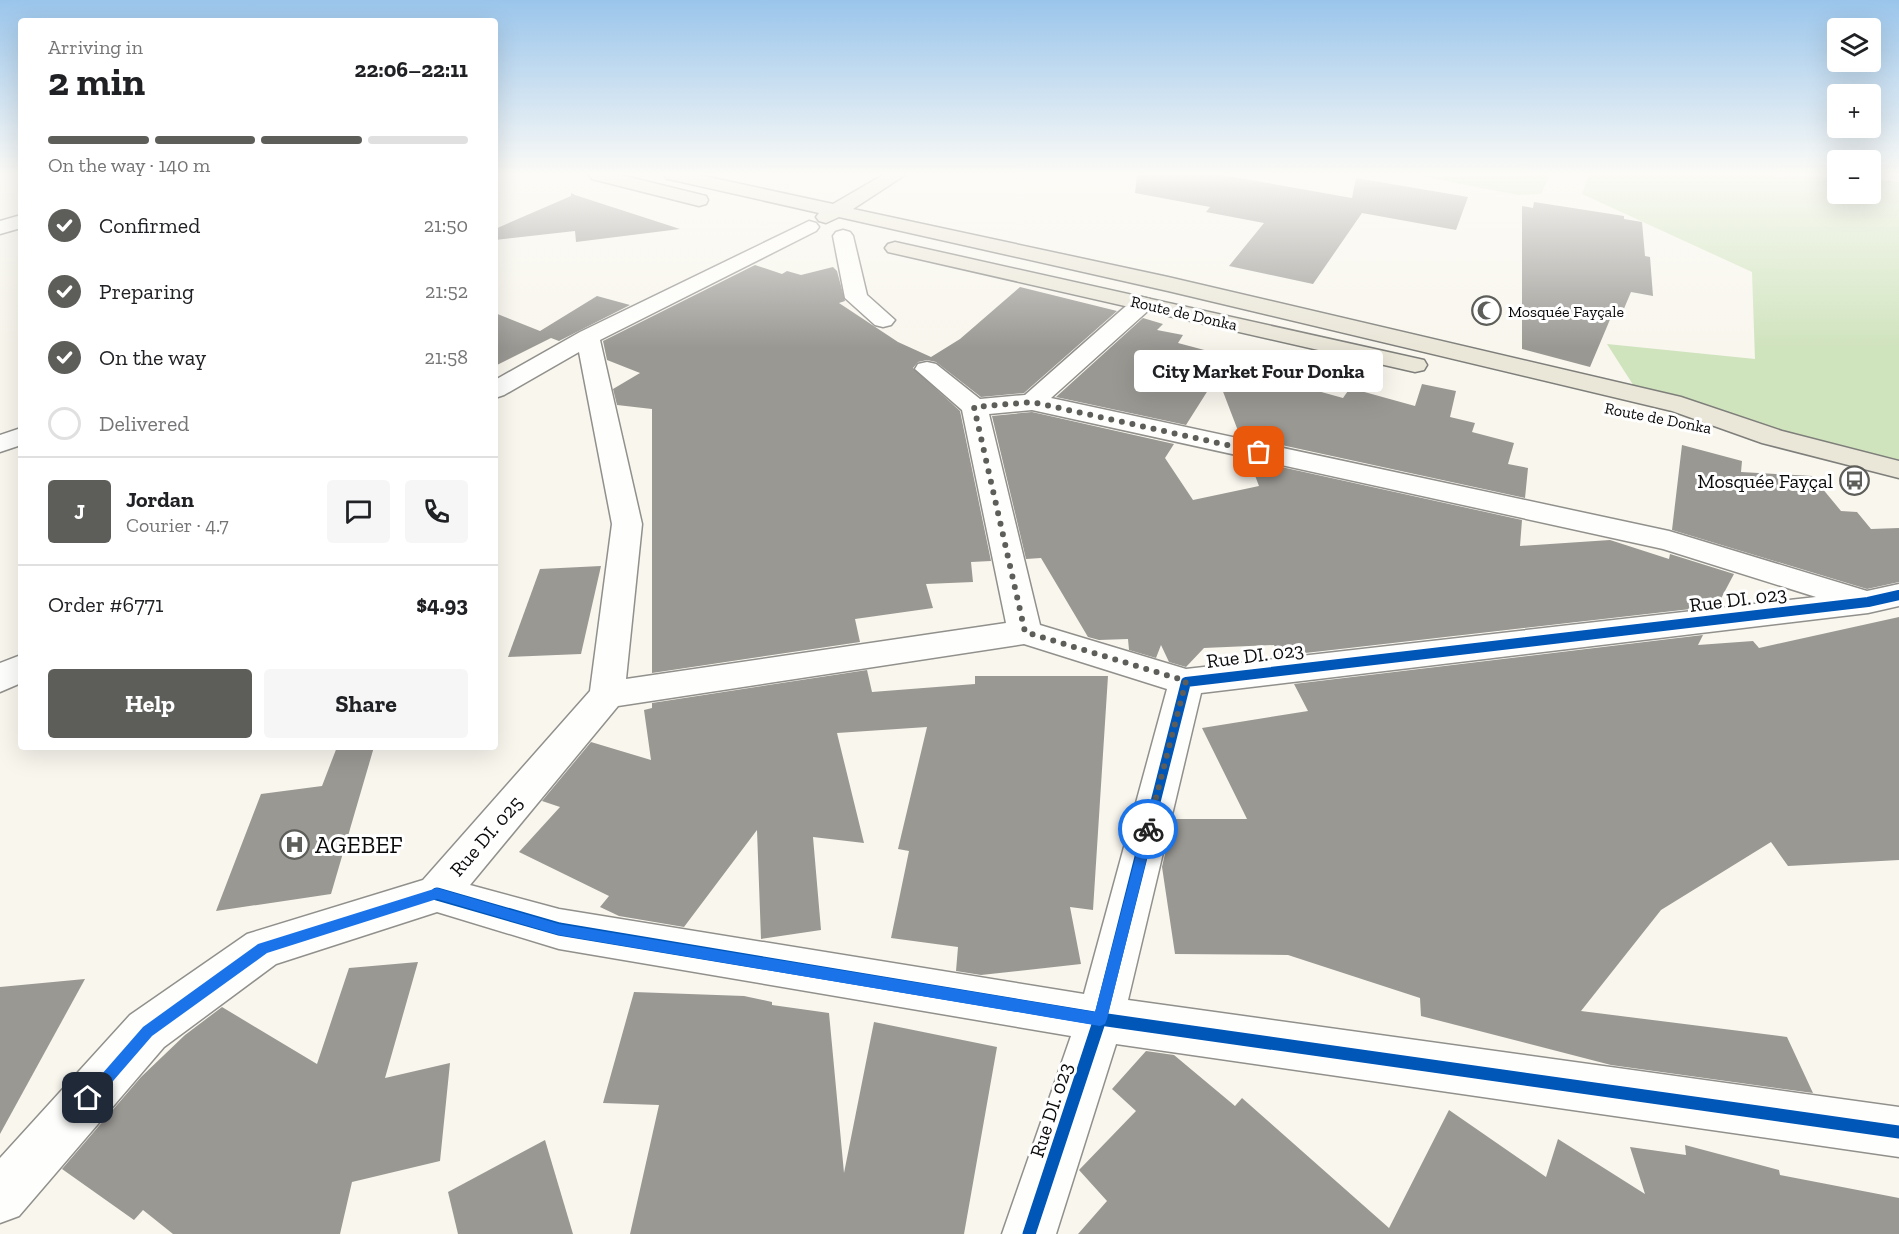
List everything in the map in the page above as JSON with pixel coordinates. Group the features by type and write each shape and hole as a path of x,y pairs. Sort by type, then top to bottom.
{"main road":[{"name":"Route de Donka","path":"830,233 1432,369"},
{"name":"Route de Donka","path":"934,233 1168,284 1681,405 1772,437 1899,470"},
{"name":"Route de Donka","path":"1548,396 1674,424 1772,437"}],"street":[{"path":"498,388 588,336 798,233"},
{"path":"843,236 856,298 883,320"},
{"path":"1032,402 1142,304"},
{"path":"588,336 627,524 607,695 1025,632 1186,681"},
{"path":"927,369 974,407 1025,632"},
{"path":"974,407 1032,402 1669,541 1883,598"},
{"name":"Rue DI. 023","path":"1029,1234 1100,1019 1186,681 1883,598"},
{"path":"0,679 18,669"},
{"name":"Rue DI. 025","path":"0,1197 147,1031 263,948 437,894 607,695"},
{"path":"437,894 559,930 1100,1019 1899,1132"}],"green space":[{"path":"1666,233 1899,233 1899,466 1646,405 1607,344 1755,359 1752,272"}],"building":[{"path":"498,233 561,233 498,240"},
{"path":"575,233 651,233 576,242"},
{"path":"1256,233 1348,233 1313,284 1229,266"},
{"path":"1522,233 1643,233 1645,256 1650,257 1653,296 1631,292 1623,311 1614,310 1590,367 1522,349"},
{"path":"755,265 782,274 787,271 801,275 833,267 837,271 845,301 839,303 898,342 931,357 960,339 1020,287 1117,311 1024,393 981,397 936,362 927,360 918,362 913,368 960,411 991,561 971,562 973,582 926,584 933,608 855,619 860,642 652,673 652,409 617,405 613,389 640,373 607,360 603,341"},
{"path":"597,296 630,305 559,341 551,338 498,364 498,314 540,331"},
{"path":"1143,318 1163,324 1157,330 1183,335 1178,343 1227,356 1221,364 1343,398 1350,388 1415,406 1422,384 1456,391 1450,417 1475,423 1472,432 1514,443 1508,464 1528,468 1525,498 1240,436 1217,376 1186,425 1056,397"},
{"path":"1032,412 1174,444 1165,458 1193,500 1259,486 1249,460 1522,520 1520,546 1610,540 1669,559 1670,554 1734,574 1717,606 1279,656 1274,645 1204,648 1186,667 1169,662 1161,645 1156,658 1129,650 1128,639 1099,640 1088,637 1041,558 1026,559 992,416"},
{"path":"1682,445 1742,461 1741,472 1812,476 1841,511 1857,512 1871,529 1899,528 1899,582 1867,589 1672,530"},
{"path":"601,566 581,654 508,657 540,569"},
{"path":"1899,617 1899,860 1788,866 1771,842 1661,910 1581,1011 1787,1037 1813,1093 1611,1065 1421,1016 1420,998 1288,955 1175,954 1162,867 1173,819 1247,819 1202,728 1308,711 1294,684 1703,635 1698,645 1753,641 1759,648"},
{"path":"867,670 872,692 975,684 975,676 1108,676 1093,910 1070,907 1081,964 981,975 956,971 958,947 891,938 909,851 898,849 927,727 837,733 864,843 813,837 821,930 761,939 757,830 684,927 619,916 600,907 609,896 519,852 560,807 542,801 591,742 651,760 644,710 652,708 652,703"},
{"name":"AGEBEF","path":"336,750 373,750 331,894 216,911 261,794 322,786"},
{"path":"418,962 385,1078 450,1063 440,1161 352,1182 340,1234 173,1234 143,1210 134,1220 62,1169 141,1077 185,1035 222,1007 317,1064 349,968"},
{"path":"85,979 0,1134 0,987"},
{"path":"634,992 744,996 772,1002 772,1005 829,1013 844,1173 874,1022 997,1047 964,1234 630,1234 659,1105 603,1103"},
{"path":"1146,1051 1174,1055 1235,1106 1242,1098 1389,1228 1449,1110 1546,1177 1558,1139 1645,1194 1630,1147 1686,1155 1685,1145 1779,1170 1780,1175 1899,1198 1899,1234 1078,1234 1107,1201 1079,1170 1136,1111 1112,1089"},
{"path":"545,1140 573,1234 458,1234 448,1192"}],"cycle path":[{"path":"1029,1234 1100,1019 1186,682 1868,602 1899,595"},
{"path":"437,894 559,929 1100,1019 1899,1132"}],"way so far":[{"path":"1148,829 1186,681 1025,632 974,407 1032,402 1259,452"}],"place":[{"name":"Mosquée Fayçale","path":"1487,311"},
{"name":"City Market Four Donka","path":"1259,452"},
{"name":"Mosquée Fayçal","path":"1854,481"},
{"name":"AGEBEF","path":"294,844"}],"route":[{"path":"88,1098 147,1031 263,948 437,894 559,930 1100,1019 1148,829"}]}
